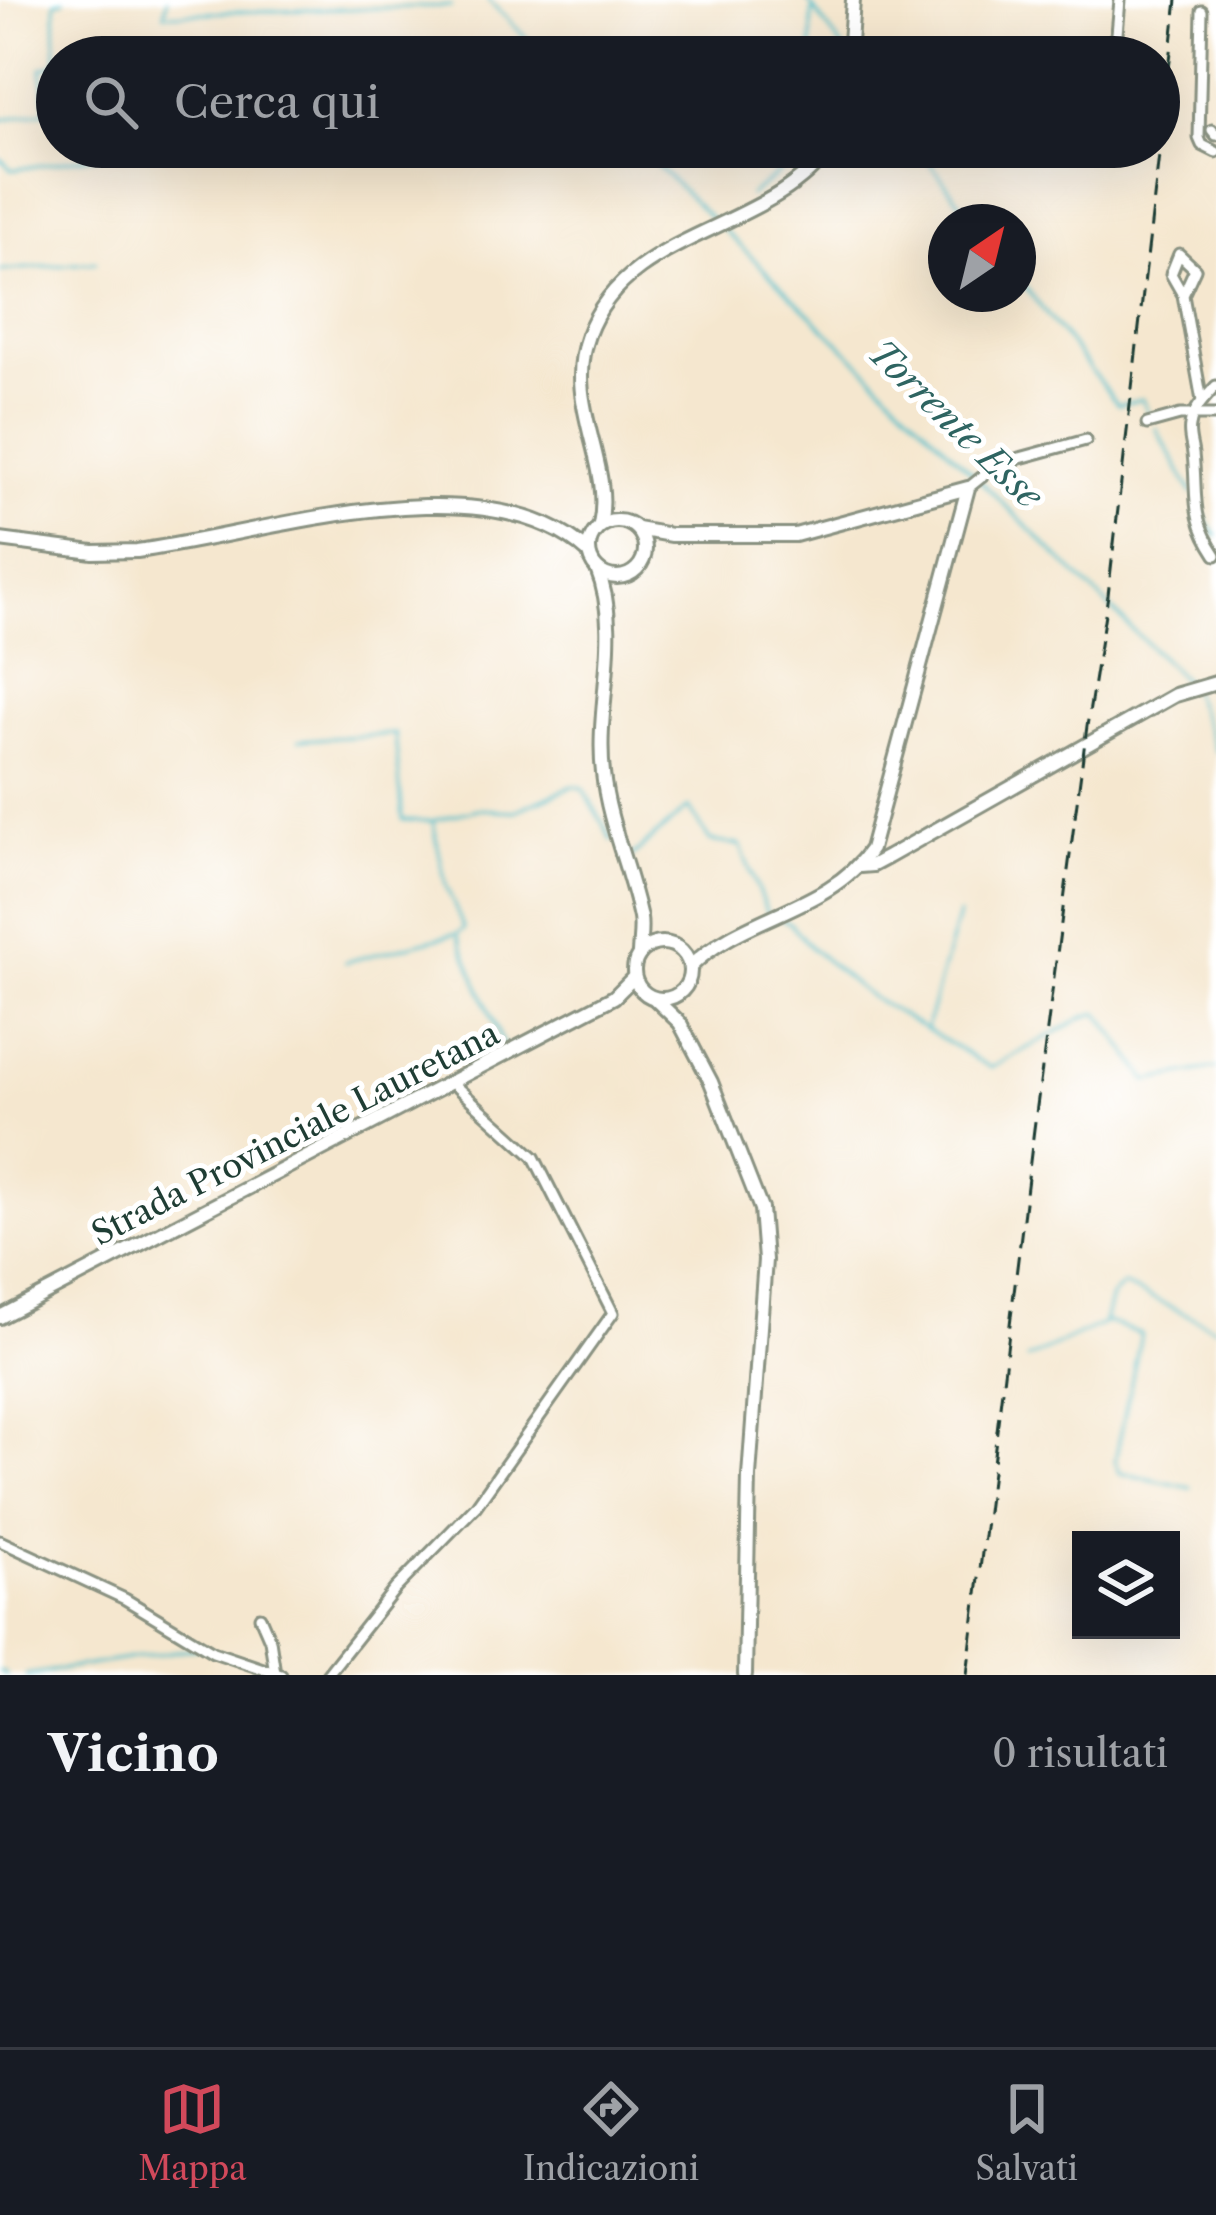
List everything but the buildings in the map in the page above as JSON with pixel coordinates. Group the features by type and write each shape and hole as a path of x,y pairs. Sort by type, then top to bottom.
{"main road":[{"path":"850,36 853,0"},
{"path":"588,552 604,510 582,398 581,367 587,336 602,307 625,280 674,247 762,204 795,184 810,168"},
{"path":"602,490 622,520 638,529 670,535 795,535 970,486"},
{"path":"690,967 710,947 844,880 871,849 970,486"},
{"path":"0,540 93,552 137,550 437,503 489,508 549,524 597,528 622,520"},
{"path":"549,524 588,552 608,614 599,731 608,811 640,919 634,977 680,1023 711,1082 761,1209 765,1260 749,1476 745,1675"},
{"path":"638,529 644,556"},
{"path":"608,614 628,575 670,535"},
{"path":"597,569 609,576 628,575"},
{"path":"860,866 873,865 1013,787 1097,730 1175,695 1215,684"},
{"path":"871,849 888,857"},
{"path":"640,919 690,967 690,979 679,994 680,1023"},
{"path":"639,955 651,945 710,947"},
{"name":"Strada Provinciale Lauretana","path":"0,1317 614,997 634,977"},
{"name":"Strada Provinciale Lauretana","path":"614,997 679,994"}],"street":[{"path":"1117,34 1120,0"},
{"path":"1202,11 1212,139"},
{"path":"1183,295 1202,401"},
{"path":"1216,386 1202,401 1189,429 1193,506 1202,535 1216,555"},
{"path":"1147,424 1180,415 1216,416"},
{"path":"970,486 988,469 1086,440"},
{"path":"328,1675 385,1600 476,1506 613,1312 534,1156 452,1083"},
{"path":"0,1541 125,1599 213,1652 278,1674"},
{"path":"260,1617 278,1674"}],"waterway":[{"path":"56,36 55,2 64,0"},
{"path":"167,0 164,14 451,6"},
{"name":"Torrente Esse","path":"488,0 525,36"},
{"path":"807,0 834,36"},
{"path":"811,36 812,11"},
{"path":"0,120 36,113"},
{"path":"0,158 12,170 36,166"},
{"name":"Torrente Esse","path":"660,168 716,223"},
{"path":"750,195 785,168"},
{"path":"934,168 961,204"},
{"name":"Torrente Esse","path":"723,229 1188,684"},
{"path":"0,271 96,262"},
{"path":"1036,301 1118,405 1142,399 1151,419"},
{"path":"1156,428 1192,493"},
{"path":"1202,512 1216,536"},
{"name":"Torrente Esse","path":"1192,692 1216,752"},
{"path":"299,740 395,734 403,820 431,821 478,809 515,811 573,786 583,788 612,840"},
{"path":"629,859 689,807 710,841 740,845 767,913"},
{"path":"433,821 446,886 464,929 457,934 504,1047"},
{"path":"926,1029 958,915"},
{"path":"781,919 866,994 991,1068 1099,1013 1148,1081 1216,1068"},
{"path":"345,962 454,934"},
{"path":"1104,1322 1111,1297 1123,1285 1216,1328"},
{"path":"1027,1359 1107,1322 1141,1334 1115,1461 1120,1473 1191,1488"},
{"path":"26,1675 196,1648"},
{"path":"0,1671 6,1675"}],"railway":[{"path":"1173,36 1177,0"},
{"path":"967,1675 1034,1129 1108,595 1158,168"}]}
